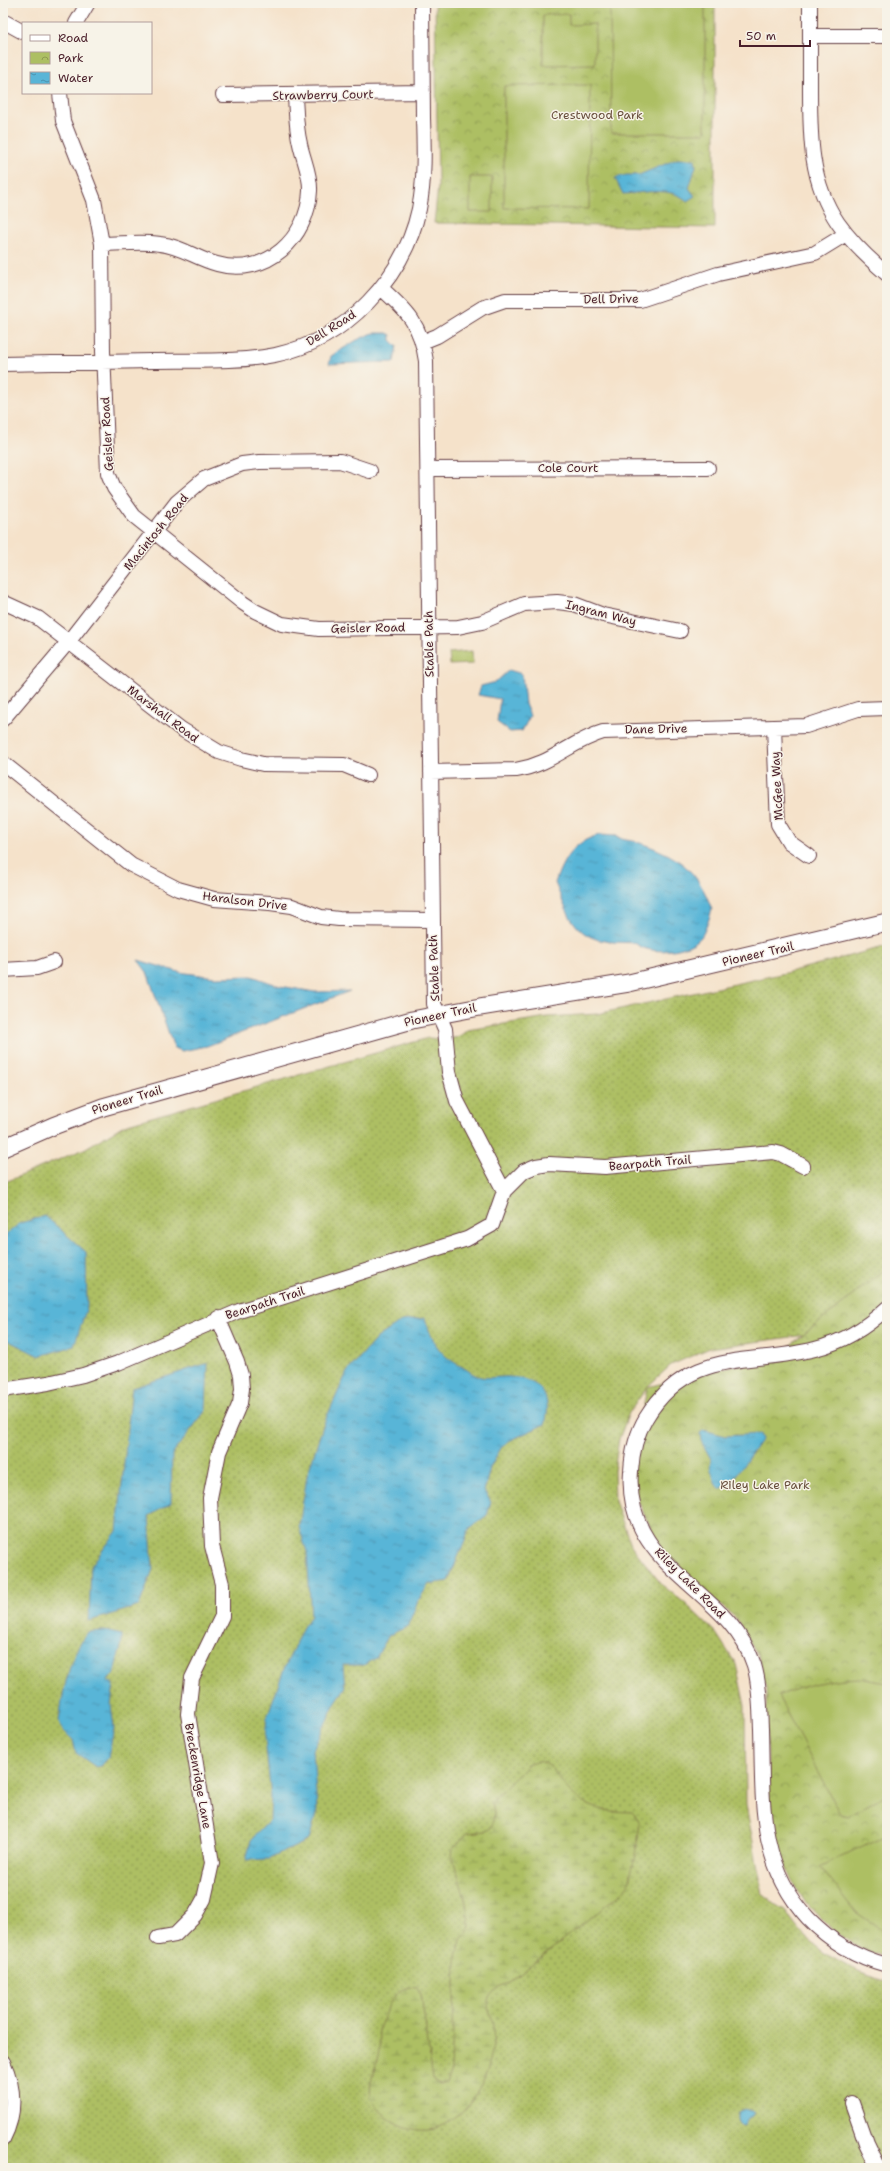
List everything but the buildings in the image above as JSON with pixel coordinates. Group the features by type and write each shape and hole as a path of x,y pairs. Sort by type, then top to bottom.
{"main road":[{"name":"Pioneer Trail","path":"3,1148 59,1124 142,1095 439,1015 629,983 887,922"}],"street":[{"path":"77,22 88,3"},
{"name":"Dell Road","path":"3,364 230,359 276,354 300,347 324,335 347,320 381,288 405,250 419,210 424,164 422,3"},
{"path":"810,3 810,143 816,173 825,198 838,223 870,260 887,274"},
{"path":"3,22 22,32"},
{"path":"810,36 887,36"},
{"name":"Strawberry Court","path":"223,95 295,96 423,92"},
{"name":"Geisler Road","path":"60,94 63,120 94,200 102,244 108,473 114,488 123,503 134,516 255,612 282,624 318,629 429,627"},
{"path":"102,244 160,244 187,251 217,264 231,267 246,267 260,263 288,246 298,234 305,220 310,190 308,174 299,142 295,96"},
{"name":"Dell Drive","path":"422,342 438,336 482,308 505,300 640,300 718,274 815,253 846,234"},
{"name":"Stable Path","path":"381,288 412,318 422,342 426,362 432,920 434,1004 439,1015"},
{"name":"Macintosh Road","path":"3,720 69,641 177,502 204,479 242,464 259,462 340,461 370,471"},
{"name":"Cole Court","path":"428,469 708,468"},
{"name":"Marshall Road","path":"3,602 38,618 181,729 219,752 241,760 263,764 344,765 368,775"},
{"name":"Ingram Way","path":"429,627 470,626 524,604 557,602 574,604 603,615 680,631"},
{"name":"Dane Drive","path":"431,772 516,770 528,768 553,759 590,736 609,731 806,726 858,709 887,708"},
{"name":"McGee Way","path":"774,727 778,824 789,842 809,856"},
{"name":"Haralson Drive","path":"3,763 131,865 178,889 214,899 286,905 321,917 339,919 432,920"},
{"path":"3,970 37,968 54,962"},
{"path":"439,1015 445,1029 449,1072 457,1102 504,1191"},
{"name":"Bearpath Trail","path":"3,1390 48,1383 111,1366 218,1318 467,1239 492,1225 504,1191 524,1171 536,1166 548,1164 605,1167 773,1152 782,1154 803,1166"},
{"name":"Riley Lake Road","path":"887,1308 857,1332 837,1342 792,1353 736,1359 714,1364 693,1372 658,1400 645,1419 637,1439 632,1461 630,1484 633,1506 641,1528 653,1547 683,1580 720,1612 737,1630 754,1665 760,1706 763,1812 767,1838 774,1863 784,1887 800,1908 818,1927 838,1943 861,1956 887,1965"},
{"name":"Breckenridge Lane","path":"158,1938 175,1934 195,1915 204,1899 212,1863 188,1714 192,1678 222,1616 222,1584 212,1546 210,1498 219,1452 240,1403 242,1389 241,1375 237,1362 218,1318"},
{"path":"3,2062 10,2079 13,2096 12,2113 3,2139"},
{"path":"852,2103 866,2143 878,2168"}],"green space":[{"name":"Crestwood Park","path":"435,3 715,3 715,228 434,223 438,186"},
{"path":"610,3 705,3 705,133 611,133"},
{"path":"569,14 569,25 595,24 595,64 543,65 543,15"},
{"path":"590,85 589,209 504,208 504,86"},
{"path":"470,177 492,177 492,212 470,212"},
{"path":"472,651 473,664 450,665 449,653"},
{"path":"887,946 887,1284 806,1335 710,1348 671,1365 647,1387 629,1413 619,1439 614,1471 615,1501 631,1545 662,1585 686,1604 716,1633 736,1664 745,1706 746,1805 763,1894 776,1906 785,1911 805,1937 831,1957 858,1972 887,1982 887,2168 3,2168 3,1183 84,1149 124,1125 428,1038 449,1039 463,1034 467,1030 547,1017 597,1014 785,973"},
{"name":"Riley Lake Park","path":"887,1268 887,1958 857,1947 828,1926 807,1904 790,1877 777,1845 769,1812 766,1688 758,1655 735,1617 668,1564 630,1484 647,1387 778,1355"},
{"path":"859,1678 887,1683 887,1794 848,1816 840,1814 778,1696 817,1683"},
{"path":"539,1761 552,1768 572,1794 587,1805 603,1810 632,1812 638,1819 639,1834 628,1885 617,1897 509,1983 498,1988 491,1994 488,2004 493,2023 493,2047 491,2058 478,2090 463,2111 450,2122 435,2129 422,2130 404,2126 394,2122 379,2111 371,2096 371,2082 379,2052 380,2026 392,1999 400,1991 410,1987 417,1988 421,1994 433,2080 439,2084 446,2083 451,2071 456,1961 461,1939 468,1932 470,1926 465,1898 452,1856 453,1849 467,1833 486,1831 492,1827 494,1813 492,1802 527,1765"},
{"path":"887,1834 887,1934 857,1914 820,1867"}],"water":[{"path":"677,159 695,159 696,166 689,188 695,196 687,201 673,193 665,192 623,194 615,178 626,175 639,175"},
{"path":"373,333 387,333 391,335 391,340 397,346 394,362 329,364 331,356 357,340"},
{"path":"509,670 522,674 525,704 530,716 522,731 510,732 497,722 500,699 478,695 481,686 496,682"},
{"path":"599,835 617,836 621,839 637,842 664,852 675,858 693,874 700,884 712,910 701,937 688,946 679,949 659,951 641,947 635,943 613,942 590,937 576,925 566,910 555,883 562,866 570,853 582,842"},
{"path":"138,960 179,972 215,977 252,976 280,986 315,992 350,991 207,1046 182,1051 174,1048 147,972"},
{"path":"45,1216 86,1252 87,1307 74,1346 39,1356 3,1338 3,1237 20,1223"},
{"path":"425,1318 434,1342 438,1348 448,1358 474,1375 484,1378 511,1377 530,1382 537,1386 542,1391 547,1405 545,1424 509,1441 501,1448 490,1468 484,1491 491,1502 487,1515 470,1528 448,1581 429,1584 418,1601 407,1627 389,1635 376,1658 364,1665 343,1665 345,1688 335,1703 313,1750 317,1810 309,1840 269,1859 246,1860 251,1840 270,1820 271,1797 265,1738 267,1717 284,1669 303,1627 311,1616 307,1552 299,1527 307,1476 324,1423 347,1372 377,1338 402,1321"},
{"path":"208,1363 206,1410 172,1454 171,1503 149,1516 153,1569 139,1606 89,1621 91,1566 117,1531 132,1388"},
{"path":"704,1430 725,1436 760,1434 762,1439 734,1478 721,1489 716,1485 710,1467 711,1459 701,1441 700,1433"},
{"path":"105,1631 122,1635 122,1640 115,1673 109,1678 108,1681 114,1684 111,1705 114,1728 108,1758 101,1766 96,1767 76,1753 73,1740 61,1728 59,1721 68,1674 81,1641 88,1632"},
{"path":"745,2110 754,2113 744,2126 739,2125 737,2121 739,2113"}]}
